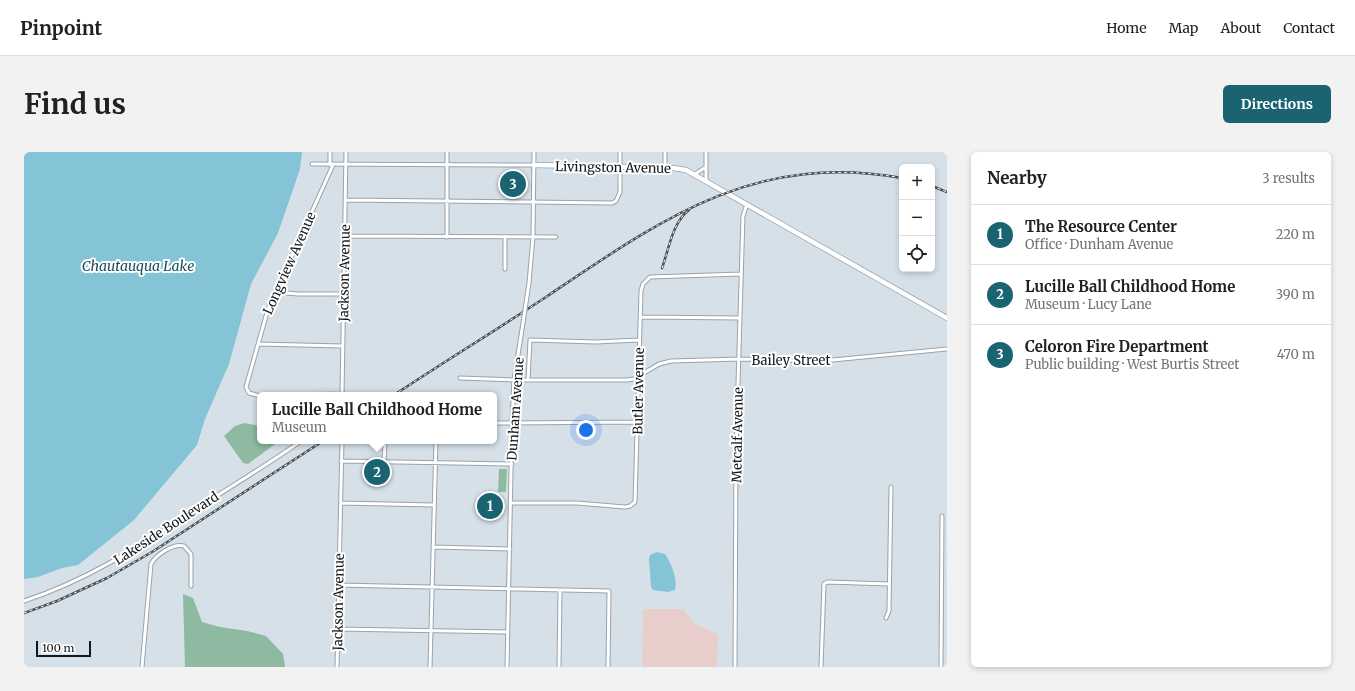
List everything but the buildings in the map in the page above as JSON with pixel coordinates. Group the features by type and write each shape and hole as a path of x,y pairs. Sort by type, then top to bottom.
{"street":[{"path":"330,152 332,165"},
{"name":"Jackson Avenue","path":"342,392 346,152"},
{"path":"446,237 447,152"},
{"name":"Dunham Avenue","path":"507,667 514,380 529,283 533,237 534,152"},
{"path":"345,200 612,203 618,198 620,152"},
{"path":"665,152 665,167"},
{"path":"706,152 706,180"},
{"name":"Livingston Avenue","path":"312,164 620,166 665,167 686,170 947,318"},
{"name":"Longview Avenue","path":"257,395 249,393 246,387 268,309 332,165"},
{"path":"695,174 706,167"},
{"name":"Metcalf Avenue","path":"735,667 736,450 743,216 747,204"},
{"path":"344,236 556,237"},
{"path":"505,237 505,269"},
{"name":"Butler Avenue","path":"511,503 625,506 634,503 636,498 641,291 646,279 650,277 669,275 741,274"},
{"path":"275,292 298,294 343,294"},
{"path":"640,317 740,318"},
{"path":"528,380 530,340 596,342 639,340"},
{"path":"258,344 343,346"},
{"name":"Bailey Street","path":"460,378 514,380 627,380 638,376 659,364 671,361 739,359 822,361 947,349"},
{"path":"497,423 637,422"},
{"name":"Lakeside Boulevard","path":"24,601 50,593 125,555 296,444"},
{"name":"Jackson Avenue","path":"337,667 342,444"},
{"path":"384,462 385,444"},
{"path":"430,667 436,444"},
{"path":"341,461 512,464"},
{"path":"886,618 889,611 891,487"},
{"path":"340,503 434,505"},
{"path":"941,667 942,516"},
{"path":"942,538 947,538"},
{"path":"142,667 151,564 158,556 172,547 179,545 184,546 191,554 191,586"},
{"path":"434,547 510,549"},
{"path":"821,667 824,584 827,582 889,584"},
{"path":"338,585 609,591 608,667"},
{"path":"559,667 560,591"},
{"path":"338,629 508,632"}],"shaded area":[{"path":"643,609 683,609 695,624 718,634 717,667 642,667"}],"green space":[{"path":"244,423 257,425 257,444 275,444 248,464 243,463 224,436 235,426"},
{"path":"499,469 507,469 506,492 498,492"},
{"path":"183,594 193,598 202,622 266,636 283,654 285,667 185,667"}],"water":[{"name":"Chautauqua Lake","path":"24,152 302,152 300,169 278,233 251,284 229,364 205,419 197,445 134,520 78,565 62,568 38,577 24,579"},
{"path":"657,552 665,554 670,562 676,581 675,590 668,592 653,590 651,587 649,559 650,555"}],"railway":[{"path":"399,392 630,242 671,218 712,198 755,184 800,175 849,172 899,178"},
{"path":"935,187 947,192"},
{"path":"662,268 675,229 683,215 689,210"},
{"path":"24,613 57,601 107,578 152,552 318,444"}],"place":[{"name":"Celoron Fire Department","path":"513,184"},
{"name":"Lucille Ball Childhood Home","path":"377,472"},
{"name":"The Resource Center","path":"490,506"}]}
